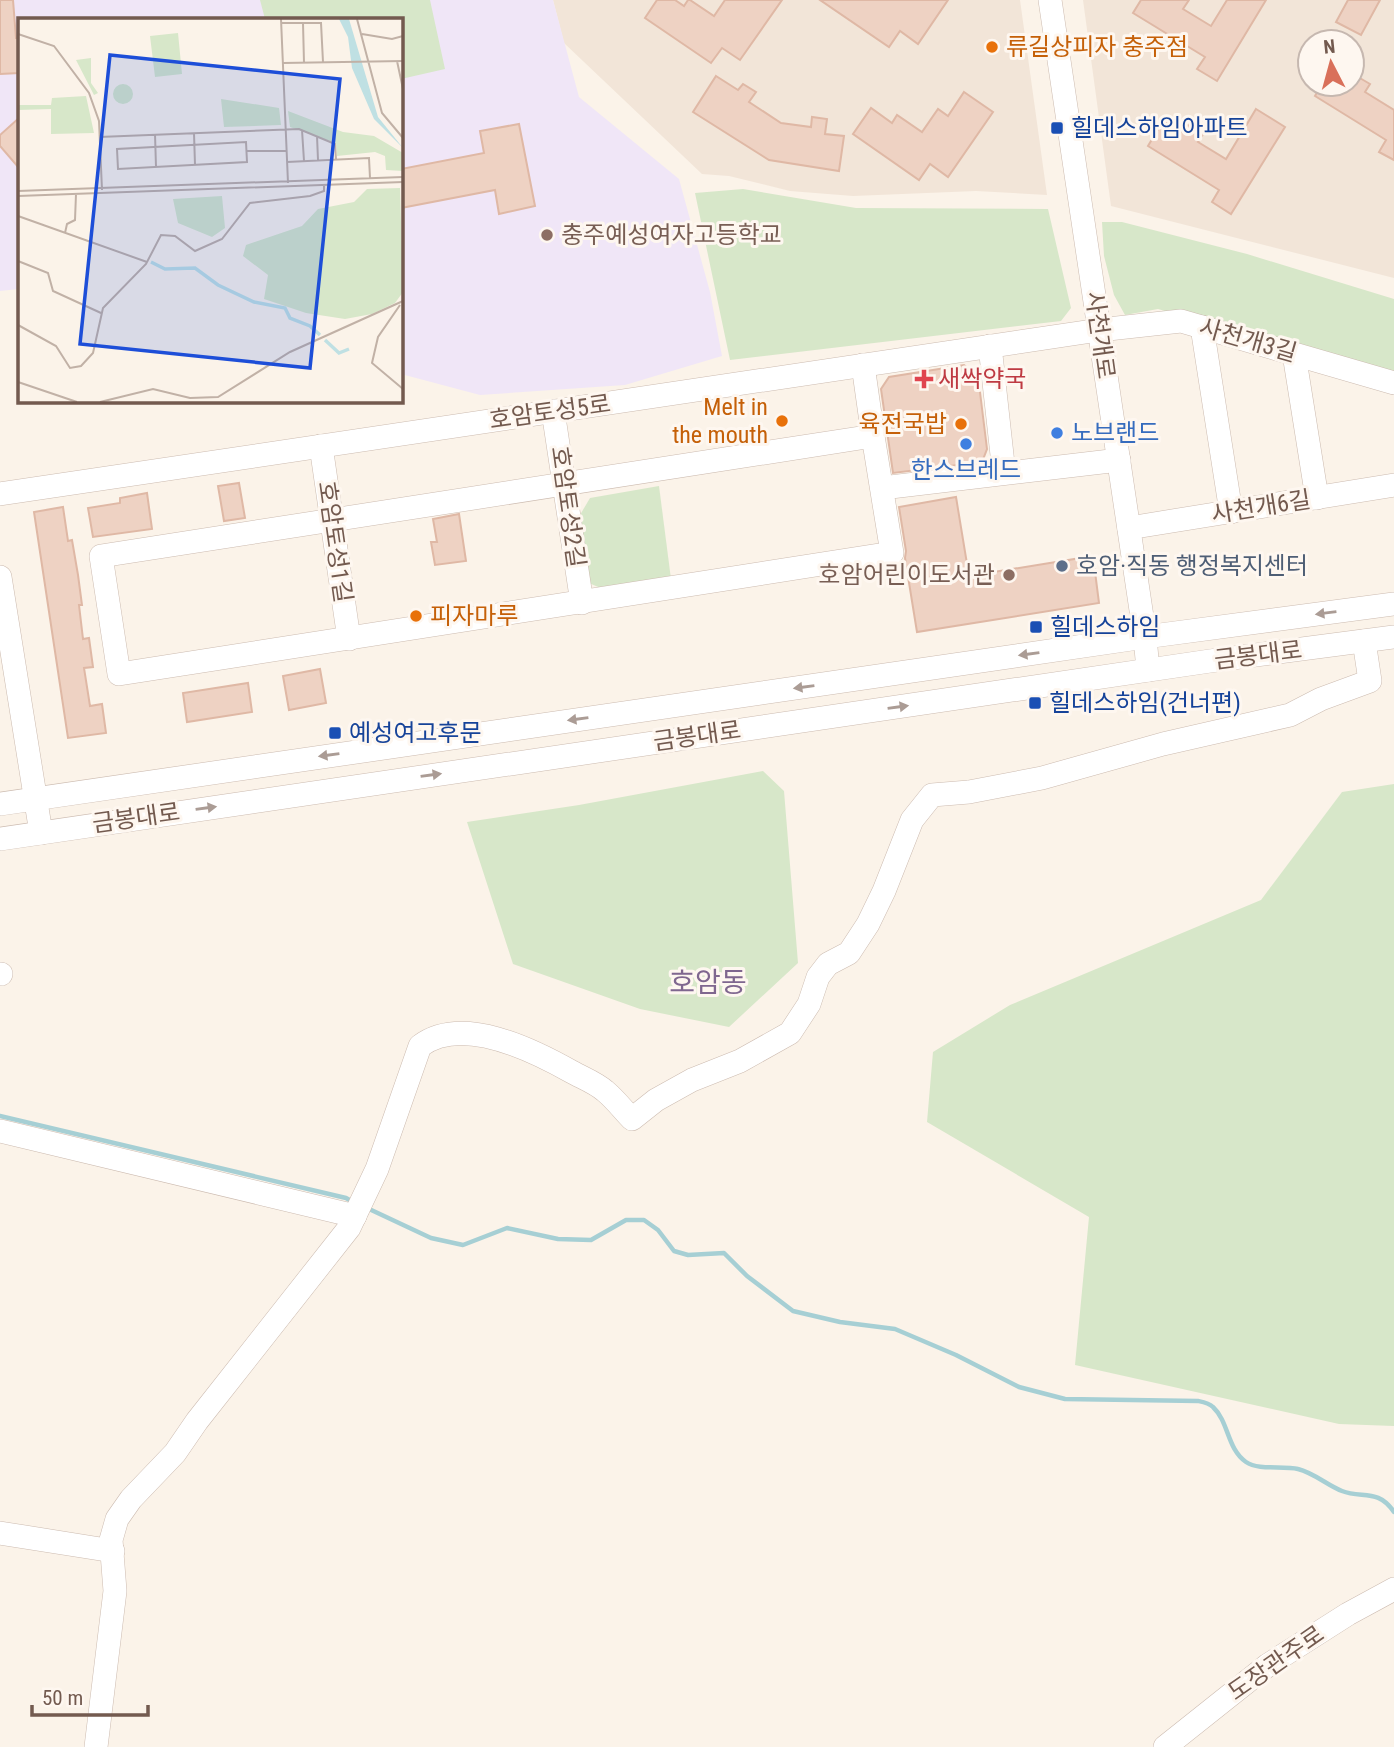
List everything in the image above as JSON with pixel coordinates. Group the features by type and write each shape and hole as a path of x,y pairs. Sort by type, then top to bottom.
{"street":[{"name":"사천개로","path":"1050,0 1148,670"},
{"name":"사천개3길","path":"1099,330 1181,321 1394,383"},
{"path":"1202,327 1231,512"},
{"name":"호암토성5로","path":"0,494 1099,330"},
{"path":"990,346 1004,473"},
{"path":"1294,354 1317,498"},
{"path":"863,365 892,553 119,674 101,556 873,436"},
{"name":"호암토성2길","path":"553,411 582,603"},
{"name":"호암토성1길","path":"321,446 349,639"},
{"path":"882,488 1119,460"},
{"name":"사천개6길","path":"1129,528 1394,485"},
{"path":"0,577 41,833"},
{"name":"금봉대로","path":"0,804 1145,637 1394,604"},
{"name":"금봉대로","path":"0,839 1210,660 1394,637"},
{"path":"96,1747 115,1591 111,1540 117,1519 131,1499 174,1453 349,1228 377,1169 420,1046 431,1038 465,1033 503,1041 548,1059 604,1090 632,1119 656,1100 692,1080 740,1061 790,1033 808,1004 817,976 828,964 849,953 868,924 912,820 932,795 969,792 1042,778 1163,744 1290,715 1321,699 1370,681 1364,641"},
{"path":"0,1131 355,1216"},
{"path":"0,1533 113,1551"},
{"name":"도장관주로","path":"1165,1747 1268,1665 1348,1614 1394,1589"}],"shaded area":[{"name":"충주예성여자고등학교","path":"0,0 553,0 579,97 679,179 710,292 722,356 625,385 480,395 402,374 402,18 18,18 18,289 0,291"},
{"path":"553,0 1020,0 1047,195 976,191 853,196 790,191 729,176 702,174 564,43"},
{"path":"1083,0 1394,0 1394,278 1111,206"}],"green space":[{"path":"260,0 430,0 445,69 402,79 402,18 265,18"},
{"path":"743,189 856,208 1048,209 1071,308 1061,321 730,360 695,193"},
{"path":"1102,222 1122,222 1247,254 1394,299 1394,377 1158,309 1125,315 1114,295 1104,256"},
{"path":"659,486 671,579 605,590 589,583 580,515 590,498"},
{"path":"763,771 784,791 798,963 729,1027 640,1009 513,964 467,822 579,805"},
{"path":"1394,784 1394,1426 1339,1424 1075,1365 1089,1217 927,1122 933,1052 1010,1005 1261,900 1342,792"}],"building":[{"path":"0,0 13,0 18,38 18,73 0,74"},
{"path":"657,0 675,0 684,6 690,0 714,16 725,0 782,0 740,60 722,48 711,63 645,18"},
{"path":"820,0 948,0 918,44 900,31 889,47"},
{"path":"1141,0 1189,0 1183,9 1211,26 1227,0 1266,0 1217,81 1197,69 1205,57 1133,13"},
{"path":"1348,0 1380,0 1365,28 1348,28 1336,22"},
{"path":"716,76 738,90 743,84 756,92 749,102 781,123 811,127 812,117 827,119 825,134 844,136 839,171 769,160 693,112"},
{"path":"964,92 993,112 948,177 930,164 919,180 853,134 871,108 892,123 897,115 922,132 938,109 948,116"},
{"path":"1366,93 1394,110 1394,160 1379,152 1386,140 1318,98 1366,98"},
{"path":"1256,109 1285,127 1231,214 1212,202 1219,190 1148,146 1163,121 1182,132 1186,124 1203,134 1198,142 1226,159"},
{"path":"18,119 18,167 0,146 0,135"},
{"name":"충주예성여자고등학교","path":"519,124 535,206 499,214 495,190 402,208 402,169 484,153 480,131"},
{"path":"964,365 978,376 987,449 982,462 893,473 881,389 889,377"},
{"path":"239,483 245,518 224,521 218,486"},
{"path":"147,493 152,529 93,537 88,508 120,503 120,498"},
{"name":"호암·직동 행정복지센터","path":"956,497 969,576 1093,556 1099,603 917,632 899,507"},
{"path":"63,507 68,541 72,540 78,575 83,639 89,638 93,667 84,668 90,706 102,704 106,733 68,738 34,512"},
{"path":"459,514 466,561 435,565 431,542 437,542 433,519"},
{"path":"320,669 326,703 289,710 283,676"},
{"path":"248,683 252,712 187,722 183,693"}],"waterway":[{"path":"0,1116 346,1198 353,1202"},
{"path":"367,1208 431,1238 463,1245 507,1228 558,1239 591,1240 626,1220 644,1220 658,1230 674,1251 688,1255 724,1253 747,1276 793,1311 840,1322 895,1329 956,1355 1019,1387 1065,1399 1198,1401 1208,1404 1218,1413 1235,1450 1251,1465 1304,1471 1342,1491 1376,1497 1394,1512"}],"place":[{"name":"류길상피자 충주점","path":"992,47"},
{"name":"힐데스하임아파트","path":"1057,128"},
{"name":"충주예성여자고등학교","path":"547,235"},
{"name":"새싹약국","path":"924,379"},
{"name":"Melt in the mouth","path":"782,421"},
{"name":"육전국밥","path":"961,424"},
{"name":"노브랜드","path":"1057,433"},
{"name":"한스브레드","path":"966,444"},
{"name":"호암·직동 행정복지센터","path":"1062,566"},
{"name":"호암어린이도서관","path":"1009,575"},
{"name":"피자마루","path":"416,616"},
{"name":"힐데스하임","path":"1036,627"},
{"name":"힐데스하임(건너편)","path":"1035,703"},
{"name":"예성여고후문","path":"335,733"}],"district":[{"name":"호암동","path":"708,982"}]}
